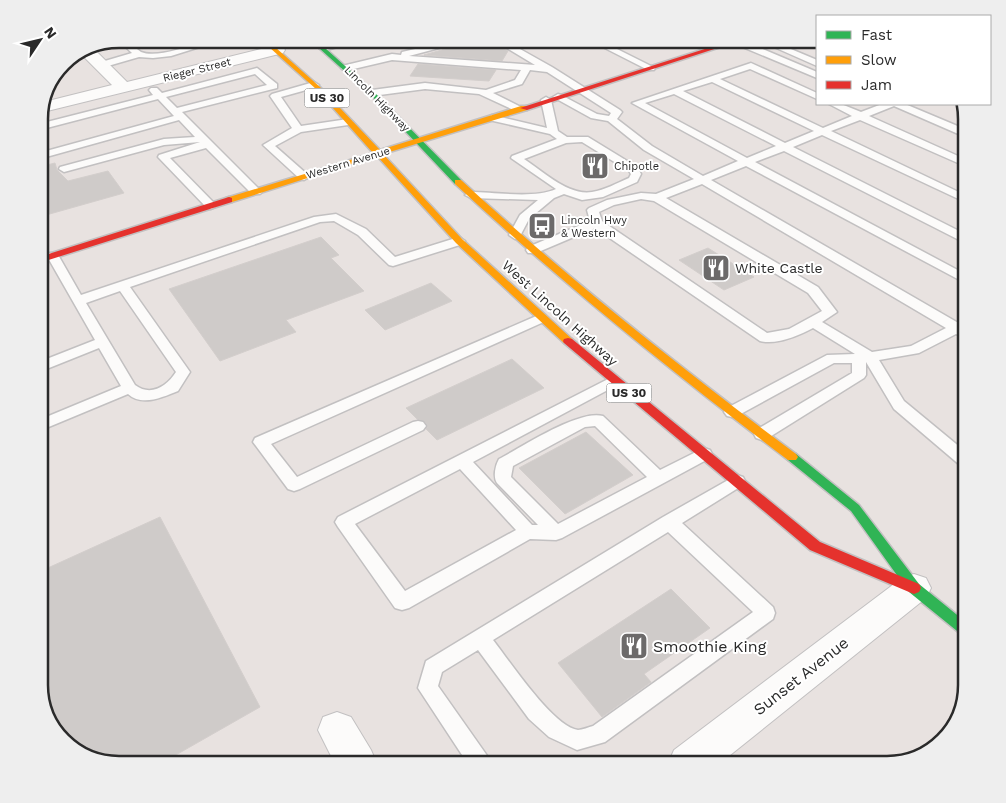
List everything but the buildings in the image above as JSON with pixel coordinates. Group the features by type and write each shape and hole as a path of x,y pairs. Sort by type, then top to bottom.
{"main road":[{"name":"US 30","path":"274,48 314,85 377,154"},
{"name":"Lincoln Highway","path":"323,48 372,93 418,141"},
{"name":"Western Avenue","path":"48,257 714,48"},
{"name":"West Lincoln Highway","path":"418,141 471,194 532,250 732,412 855,508 914,588 958,624"},
{"name":"West Lincoln Highway","path":"377,154 460,241 541,318 614,381 815,546 914,588"}],"street":[{"name":"Rieger Street","path":"49,106 146,82 257,48"},
{"path":"90,54 124,88"},
{"name":"Sunset Avenue","path":"698,756 914,588"},
{"path":"337,730 353,756"}],"lane":[{"path":"132,48 140,54"},
{"path":"101,65 140,54 156,55 191,48"},
{"path":"392,57 406,48"},
{"path":"345,68 430,48"},
{"path":"514,48 617,112 612,119"},
{"path":"609,48 651,68"},
{"path":"757,48 816,74"},
{"path":"781,48 816,63"},
{"path":"392,57 455,71 497,74 526,69 549,70"},
{"path":"816,96 751,66 638,103 958,275"},
{"path":"483,92 519,82 526,69"},
{"path":"48,125 257,71 274,86 181,118 48,154"},
{"path":"442,87 455,71"},
{"path":"464,89 475,72"},
{"path":"483,92 497,74"},
{"path":"425,86 430,77"},
{"path":"713,79 958,196"},
{"path":"146,82 256,192"},
{"path":"298,129 275,96 314,85"},
{"path":"372,93 425,86 464,89 483,92 518,109"},
{"path":"675,91 958,235"},
{"path":"558,96 594,116 612,119 648,148 958,329"},
{"path":"546,100 553,132"},
{"path":"836,105 958,160"},
{"path":"657,198 888,105"},
{"path":"898,105 958,130"},
{"path":"164,142 181,118"},
{"path":"492,118 553,132 566,140"},
{"path":"304,177 268,145 298,129 348,122"},
{"path":"584,139 633,169 636,174 632,180 593,197 574,196 564,190 516,158 566,140 584,139"},
{"path":"64,169 164,142 205,142"},
{"path":"205,142 164,157 211,206"},
{"path":"515,235 524,217 550,196 564,190"},
{"path":"471,194 526,197 550,196"},
{"path":"641,196 657,198 813,290 830,312 793,333 765,338 596,223 593,210 611,202 641,196"},
{"path":"78,301 318,219 336,217 362,232 393,262 460,241"},
{"path":"532,250 596,223"},
{"path":"53,256 130,388 137,394 152,394 173,388 182,372 123,286"},
{"path":"418,426 294,485 261,442 541,318"},
{"path":"813,322 865,358 899,406 958,455"},
{"path":"732,412 832,358 865,358 914,350 958,333"},
{"path":"48,363 103,342"},
{"path":"762,434 859,375 865,358"},
{"path":"614,381 344,522 402,602 528,532 556,533 704,454"},
{"path":"48,422 130,388"},
{"path":"556,533 504,478 505,463 582,422 598,420 640,459 658,479"},
{"path":"462,461 528,532"},
{"path":"475,756 428,688 433,667 737,481"},
{"path":"480,638 536,712 556,730 576,740 598,735 766,613 669,522"}],"traffic: fast":[{"path":"322,48 372,93 458,182"},
{"path":"792,457 855,508 914,588 958,624"}],"traffic: slow":[{"path":"273,48 318,88 459,241 568,341"},
{"path":"229,200 524,108"},
{"path":"458,182 521,240 715,399 792,457"}],"traffic: jam":[{"path":"524,108 714,48"},
{"path":"48,257 229,200"},
{"path":"568,341 815,546 914,588"}],"place":[{"name":"Chipotle","path":"595,166"},
{"name":"Lincoln Hwy & Western","path":"542,226"},
{"name":"White Castle","path":"716,268"},
{"name":"Smoothie King","path":"634,646"}]}
